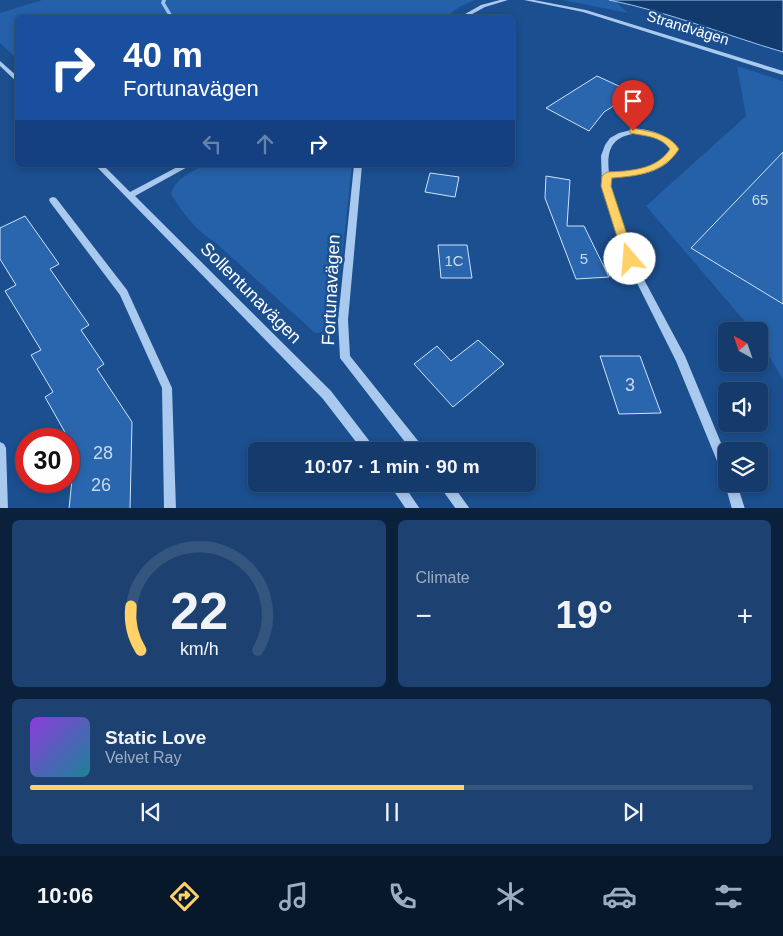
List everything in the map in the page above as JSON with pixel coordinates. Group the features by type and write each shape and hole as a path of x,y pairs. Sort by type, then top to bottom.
{"street":[{"path":"466,15 483,6 506,0"},
{"name":"Strandvägen","path":"526,0 593,14 783,73"},
{"path":"0,63 15,78"},
{"path":"607,176 650,169 668,159 674,149 665,140 647,132 633,131 621,134 611,141 604,153 607,176 606,186 630,259 680,360 718,450"},
{"name":"Sollentunavägen","path":"102,167 327,395 363,442"},
{"path":"129,196 182,167"},
{"name":"Fortunavägen","path":"358,167 343,320 345,358 412,442"},
{"path":"53,200 124,293 167,388 170,508"},
{"path":"0,448 2,508"},
{"path":"401,492 414,508"},
{"path":"451,492 464,508"},
{"path":"734,492 739,508"}],"shaded area":[{"path":"42,0 475,0 459,7 449,15 15,15 15,57 0,43 0,13"},
{"path":"562,0 615,1 628,13"},
{"path":"609,0 783,0 783,52 675,17"},
{"path":"737,66 783,81 783,380 768,354 768,322 745,322 646,206 746,116"},
{"path":"200,167 352,167 334,330 315,333 196,227 171,194 176,184 189,173"}],"building":[{"path":"597,76 634,93 604,112 589,131 546,108"},
{"path":"783,152 783,304 691,248"},
{"path":"430,173 459,177 455,197 425,192"},
{"path":"546,176 570,180 567,226 584,226 609,277 576,279 545,198"},
{"path":"25,216 59,264 50,269 89,325 81,330 104,364 97,369 132,422 130,508 69,508 71,493 80,493 80,428 63,428 45,397 53,392 31,355 41,350 5,291 16,285 0,259 0,228"},
{"path":"438,245 467,245 472,278 441,278"},
{"path":"478,340 504,364 453,407 414,364 437,346 451,361"},
{"path":"600,356 640,356 661,413 619,414"}],"waterway":[{"path":"164,0 163,3 170,15"}],"route":[{"path":"630,259 606,186 607,176 627,174 659,166 668,159 674,149 673,145 656,135 633,131"}]}
